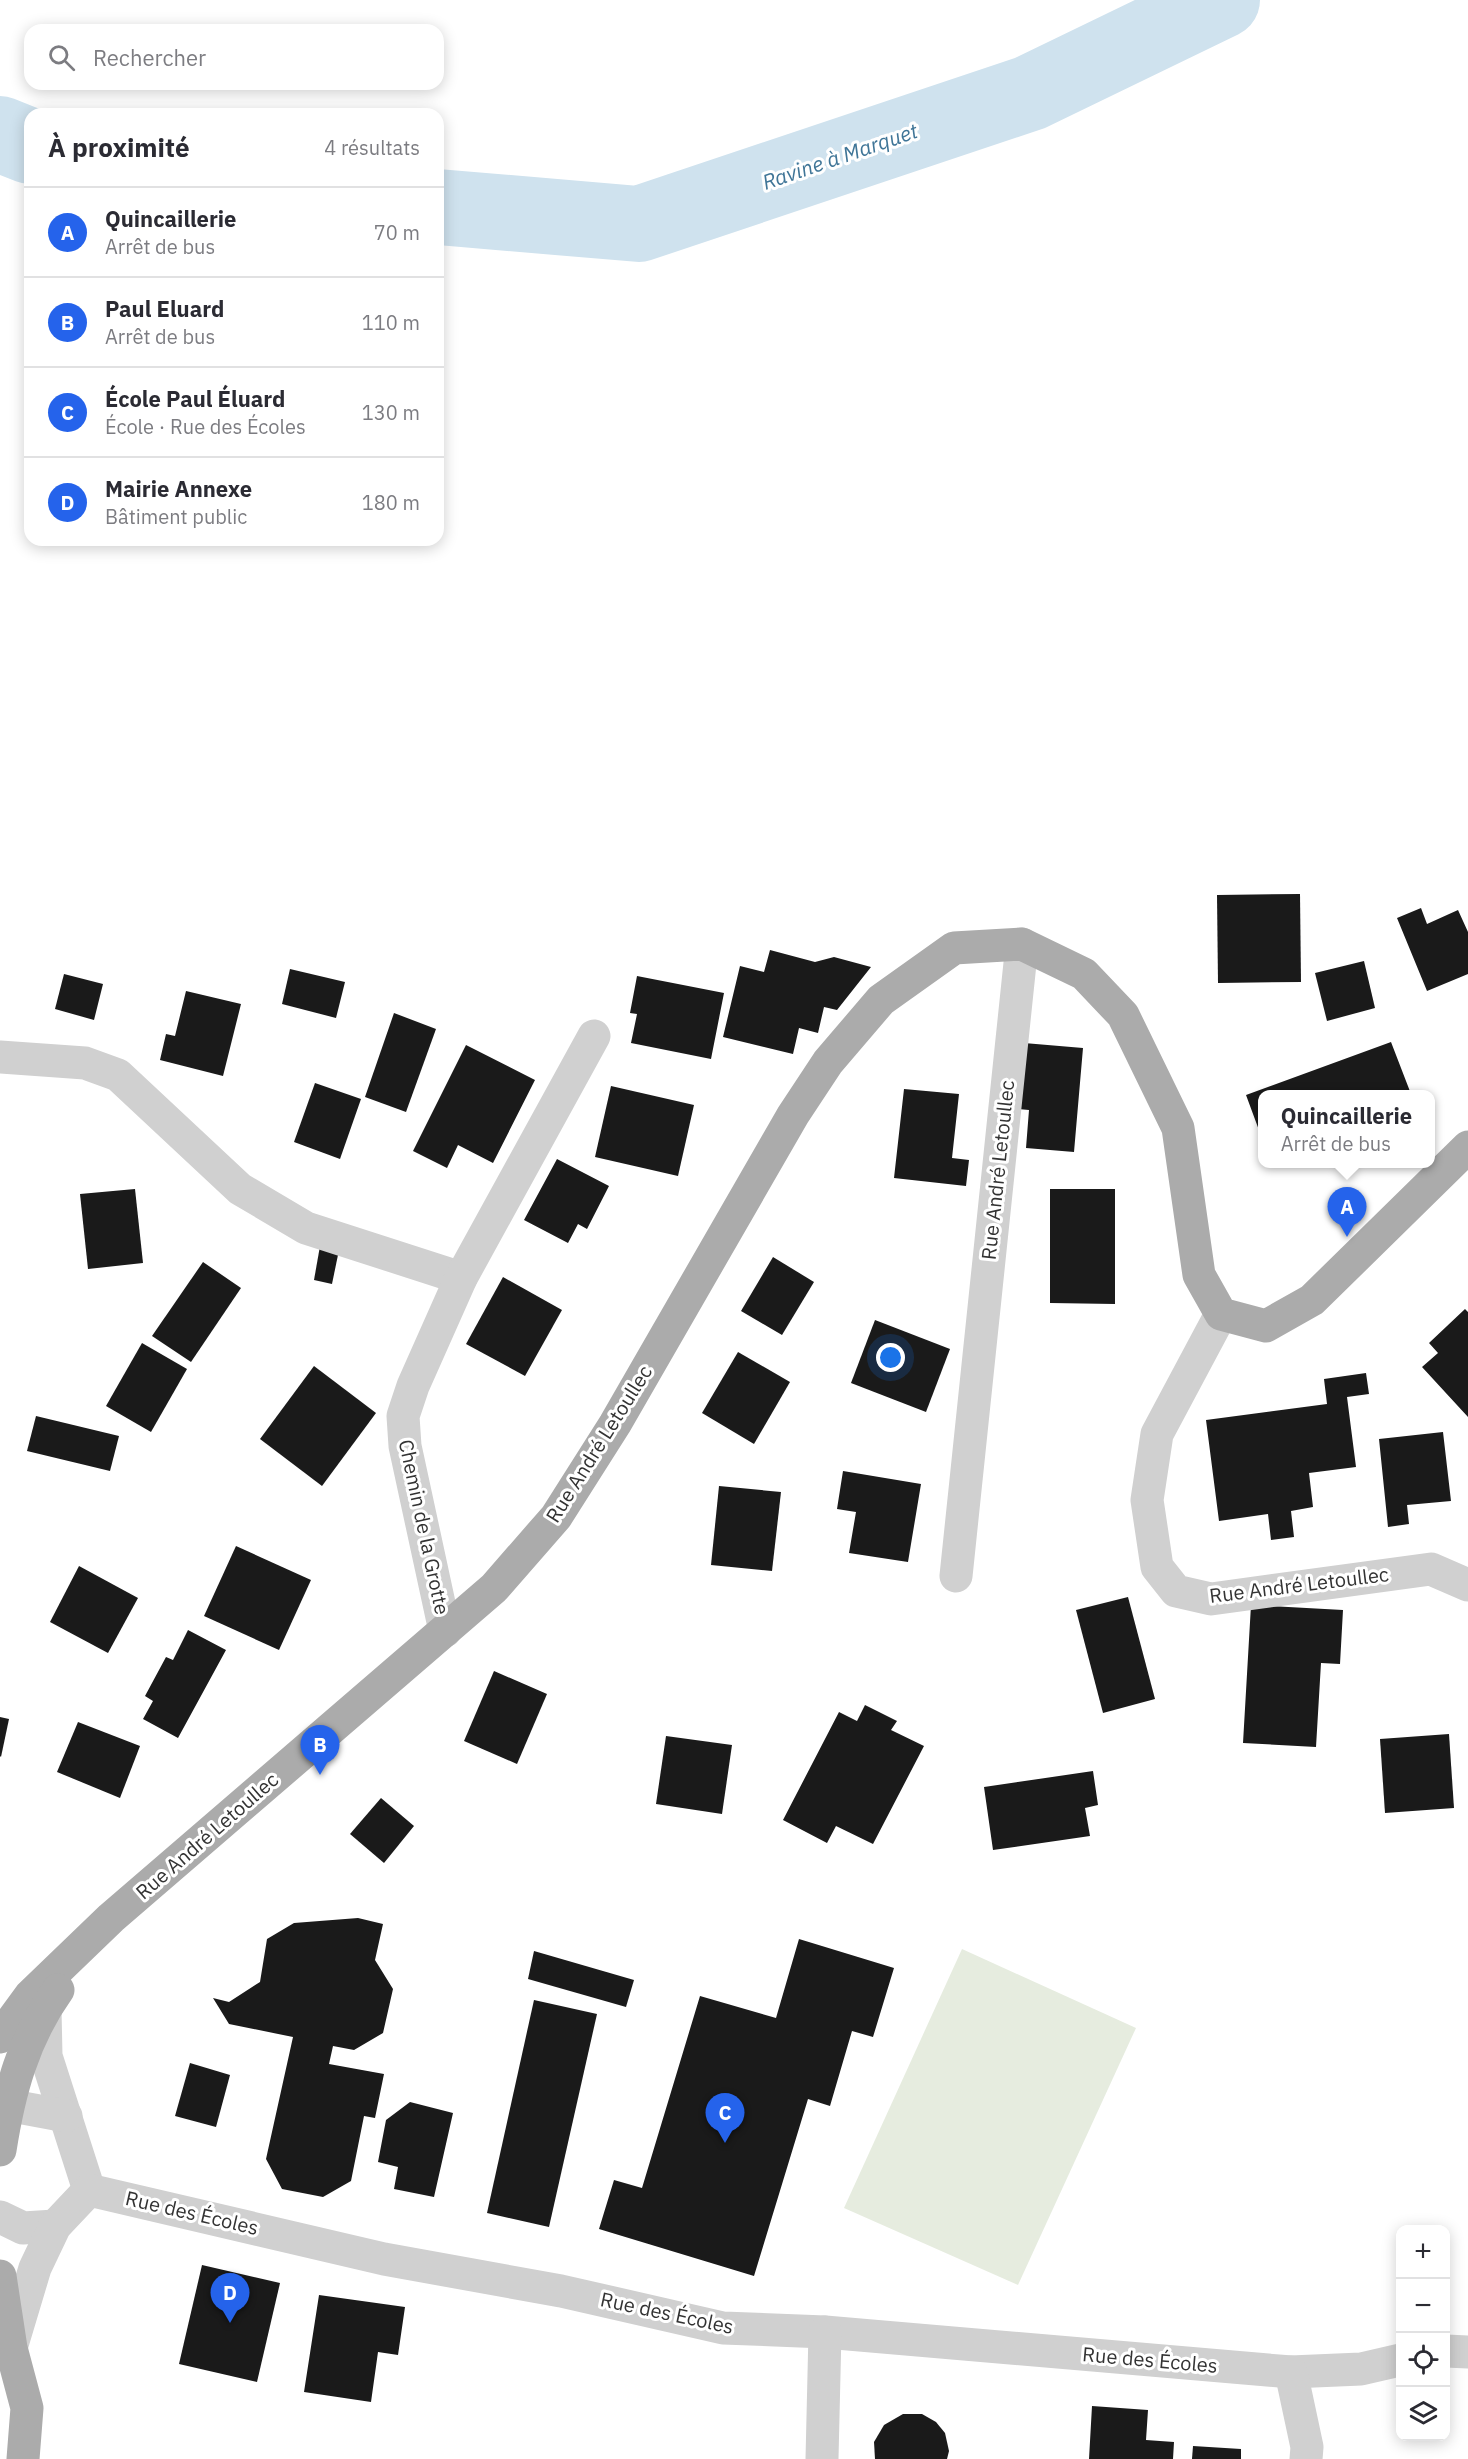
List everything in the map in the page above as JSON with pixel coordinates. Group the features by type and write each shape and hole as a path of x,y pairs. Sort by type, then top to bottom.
{"main road":[{"name":"Rue André Letoullec","path":"0,2037 30,1996 111,1918 494,1588 556,1517 615,1424 793,1115 828,1062 881,1000 954,948 1022,944 1084,974 1123,1015 1178,1128 1199,1275 1221,1314"},
{"path":"1221,1314 1266,1326 1312,1300 1468,1147"},
{"name":"Rue André Letoullec","path":"0,2151 3,2106 22,2055 45,2009 111,1918"},
{"path":"0,2276 5,2338 27,2408 23,2459"}],"street":[{"name":"Rue André Letoullec","path":"956,1576 1022,944"},
{"name":"Chemin de la Grotte","path":"445,1631 405,1446 403,1416 412,1386 461,1278 594,1036"},
{"path":"0,1057 85,1063 118,1075 240,1189 306,1228 461,1278"},
{"name":"Rue André Letoullec","path":"1221,1314 1157,1434 1148,1500 1157,1567 1176,1591 1211,1599 1431,1569 1452,1576 1468,1586"},
{"path":"5,2338 55,2226 88,2190 46,2056 45,2009"},
{"path":"3,2106 66,2116"},
{"name":"Rue des Écoles","path":"88,2190 384,2259 561,2291 723,2328 825,2332 1291,2372 1360,2368 1396,2361"},
{"path":"0,2217 23,2228 55,2226"},
{"path":"822,2459 825,2332"},
{"path":"1450,2350 1468,2352"},
{"path":"1291,2372 1307,2447 1306,2459"}],"shaded area":[{"path":"962,1949 1136,2028 1018,2285 844,2208"}],"building":[{"path":"1300,894 1301,982 1218,983 1217,895"},
{"path":"1421,908 1427,924 1458,910 1468,932 1468,974 1427,991 1397,918"},
{"path":"770,950 815,962 834,957 871,967 837,1010 824,1007 818,1033 799,1028 793,1054 723,1037 740,966 764,972"},
{"path":"1364,961 1375,1008 1327,1021 1315,973"},
{"path":"290,969 345,982 336,1018 282,1004"},
{"path":"64,974 103,984 94,1020 55,1009"},
{"path":"637,976 724,993 711,1059 631,1043 637,1014 630,1013"},
{"path":"186,991 241,1004 223,1076 160,1060 166,1034 175,1036"},
{"path":"394,1013 436,1029 406,1112 365,1097"},
{"path":"1391,1042 1409,1090 1260,1090"},
{"path":"1024,1043 1083,1048 1074,1152 1026,1148 1029,1110 1018,1109"},
{"path":"466,1045 535,1080 493,1163 458,1145 447,1168 413,1151"},
{"path":"315,1083 361,1099 340,1159 294,1142"},
{"path":"611,1086 694,1105 678,1176 595,1157"},
{"path":"904,1089 959,1094 952,1158 969,1160 966,1186 894,1178"},
{"path":"1258,1091 1258,1127 1246,1095"},
{"path":"557,1159 609,1186 587,1229 578,1224 568,1243 524,1220"},
{"path":"135,1189 143,1263 88,1269 80,1194"},
{"path":"1050,1189 1115,1189 1115,1304 1050,1303"},
{"path":"320,1246 339,1250 332,1284 314,1280"},
{"path":"773,1257 814,1282 782,1335 741,1311"},
{"path":"203,1262 241,1288 191,1362 152,1336"},
{"path":"503,1277 562,1310 525,1376 466,1344"},
{"path":"1465,1309 1468,1312 1468,1417 1422,1367 1438,1353 1429,1343"},
{"path":"875,1320 950,1349 926,1412 851,1383"},
{"path":"142,1343 187,1369 151,1432 106,1406"},
{"path":"738,1352 790,1382 754,1444 702,1413"},
{"path":"314,1366 376,1413 322,1486 260,1439"},
{"path":"1366,1373 1369,1394 1347,1397 1356,1467 1309,1473 1313,1507 1291,1511 1294,1537 1271,1540 1268,1514 1219,1521 1206,1420 1327,1404 1324,1379"},
{"path":"36,1416 119,1436 110,1471 27,1451"},
{"path":"1443,1432 1451,1501 1407,1505 1409,1524 1388,1527 1379,1439"},
{"path":"843,1471 921,1484 908,1562 849,1553 856,1512 837,1509"},
{"path":"719,1486 781,1492 772,1571 711,1565"},
{"path":"236,1546 311,1580 279,1650 204,1616"},
{"path":"79,1566 138,1598 108,1653 50,1622"},
{"path":"1128,1597 1155,1699 1103,1713 1076,1610"},
{"path":"1251,1605 1343,1610 1340,1664 1321,1663 1316,1747 1243,1743"},
{"path":"188,1630 226,1650 178,1738 143,1719 153,1701 145,1696 166,1657 173,1660"},
{"path":"494,1671 547,1694 517,1764 464,1741"},
{"path":"865,1705 897,1721 891,1730 924,1746 873,1844 836,1826 827,1843 783,1820 839,1712 857,1721"},
{"path":"0,1717 9,1719 1,1757 0,1756"},
{"path":"78,1722 140,1746 120,1798 57,1772"},
{"path":"1449,1734 1454,1808 1385,1813 1380,1739"},
{"path":"666,1736 732,1745 722,1814 656,1804"},
{"path":"1093,1771 1098,1805 1085,1808 1090,1836 993,1850 984,1787"},
{"path":"381,1798 414,1826 384,1863 350,1834"},
{"path":"358,1918 383,1924 375,1960 393,1989 383,2033 354,2050 333,2046 329,2064 384,2074 375,2118 364,2116 351,2181 323,2197 282,2189 266,2159 293,2037 229,2024 213,1998 229,2002 260,1982 267,1939 294,1923"},
{"path":"799,1939 894,1968 873,2037 852,2031 830,2106 808,2099 754,2276 599,2229 614,2180 642,2188 700,1996 776,2018"},
{"path":"534,1951 634,1980 626,2007 528,1979"},
{"path":"534,2000 597,2014 549,2227 487,2213"},
{"path":"190,2063 230,2075 216,2127 175,2116"},
{"path":"410,2102 453,2113 434,2197 394,2189 398,2167 378,2162 386,2120"},
{"path":"202,2265 280,2283 257,2382 179,2364"},
{"path":"319,2295 405,2307 398,2355 378,2352 371,2402 304,2392"},
{"path":"1092,2406 1148,2410 1146,2440 1174,2442 1173,2459 1089,2459"},
{"path":"903,2414 922,2414 936,2422 945,2433 949,2451 947,2459 875,2459 874,2442 884,2425"},
{"path":"1193,2446 1241,2449 1241,2459 1192,2459"}],"waterway":[{"name":"Ravine à Marquet","path":"444,208 639,224 1030,93 1222,0"},
{"name":"Ravine à Marquet","path":"0,134 24,144"}],"place":[{"name":"Quincaillerie","path":"1347,1237"},
{"name":"Paul Eluard","path":"320,1775"},
{"name":"École Paul Éluard","path":"725,2143"},
{"name":"Mairie Annexe","path":"230,2323"}]}
